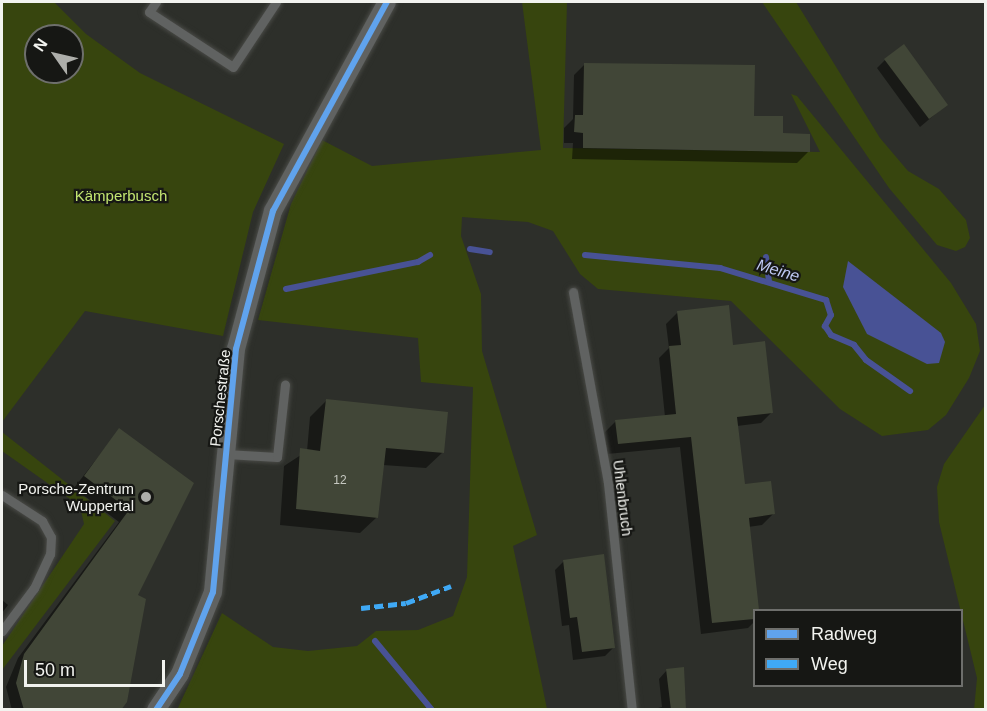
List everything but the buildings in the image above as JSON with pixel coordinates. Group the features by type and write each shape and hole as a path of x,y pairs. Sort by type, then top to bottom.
{"street":[{"name":"Porschestraße","path":"156,710 180,674 213,592 236,349 273,211 387,2"}],"lane":[{"path":"156,2 149,12 233,67 276,2"},
{"name":"Uhlenbruch","path":"573,291 608,483 632,710"},
{"path":"226,454 277,457 285,384"},
{"path":"2,495 42,520 51,537 50,554 34,588 2,631"}],"green space":[{"name":"Kämperbusch","path":"2,2 54,2 76,24 24,24 24,84 84,84 84,32 140,73 284,144 253,212 223,336 85,311 2,422"},
{"path":"522,2 567,2 563,148 820,152 791,94 797,96 951,283 976,324 980,351 969,378 946,415 928,430 882,436 840,409 731,301 598,289 580,274 553,231 528,222 462,217 461,236 481,294 482,351 537,535 513,546 547,709 177,710 222,613 273,647 308,651 357,646 376,631 418,630 453,616 467,577 473,387 421,382 418,338 258,320 291,204 322,140 372,166 541,150"},
{"path":"762,2 796,2 880,138 908,171 939,189 966,220 970,238 965,247 956,251 937,245 889,188"},
{"path":"985,405 986,709 974,710 977,678 963,621 963,609 960,609 939,522 937,487 944,464"},
{"path":"2,432 115,521 2,670 2,646 84,524 80,506 2,451"}],"water":[{"path":"848,261 941,333 945,342 939,363 927,364 867,334 843,287"}],"waterway":[{"name":"Meine","path":"470,249 490,252"},
{"name":"Meine","path":"286,289 418,262 430,255"},
{"name":"Meine","path":"585,255 720,268 826,300 831,315 825,326 831,335 854,345 866,360 910,391"},
{"path":"766,257 769,282"},
{"path":"375,641 432,710"}],"marked path":[{"path":"361,608 406,603 451,586"}],"cycle path":[{"path":"156,710 180,674 213,592 236,349 273,211 387,2"}],"place":[{"name":"Porsche-Zentrum Wuppertal","path":"146,497"}]}
